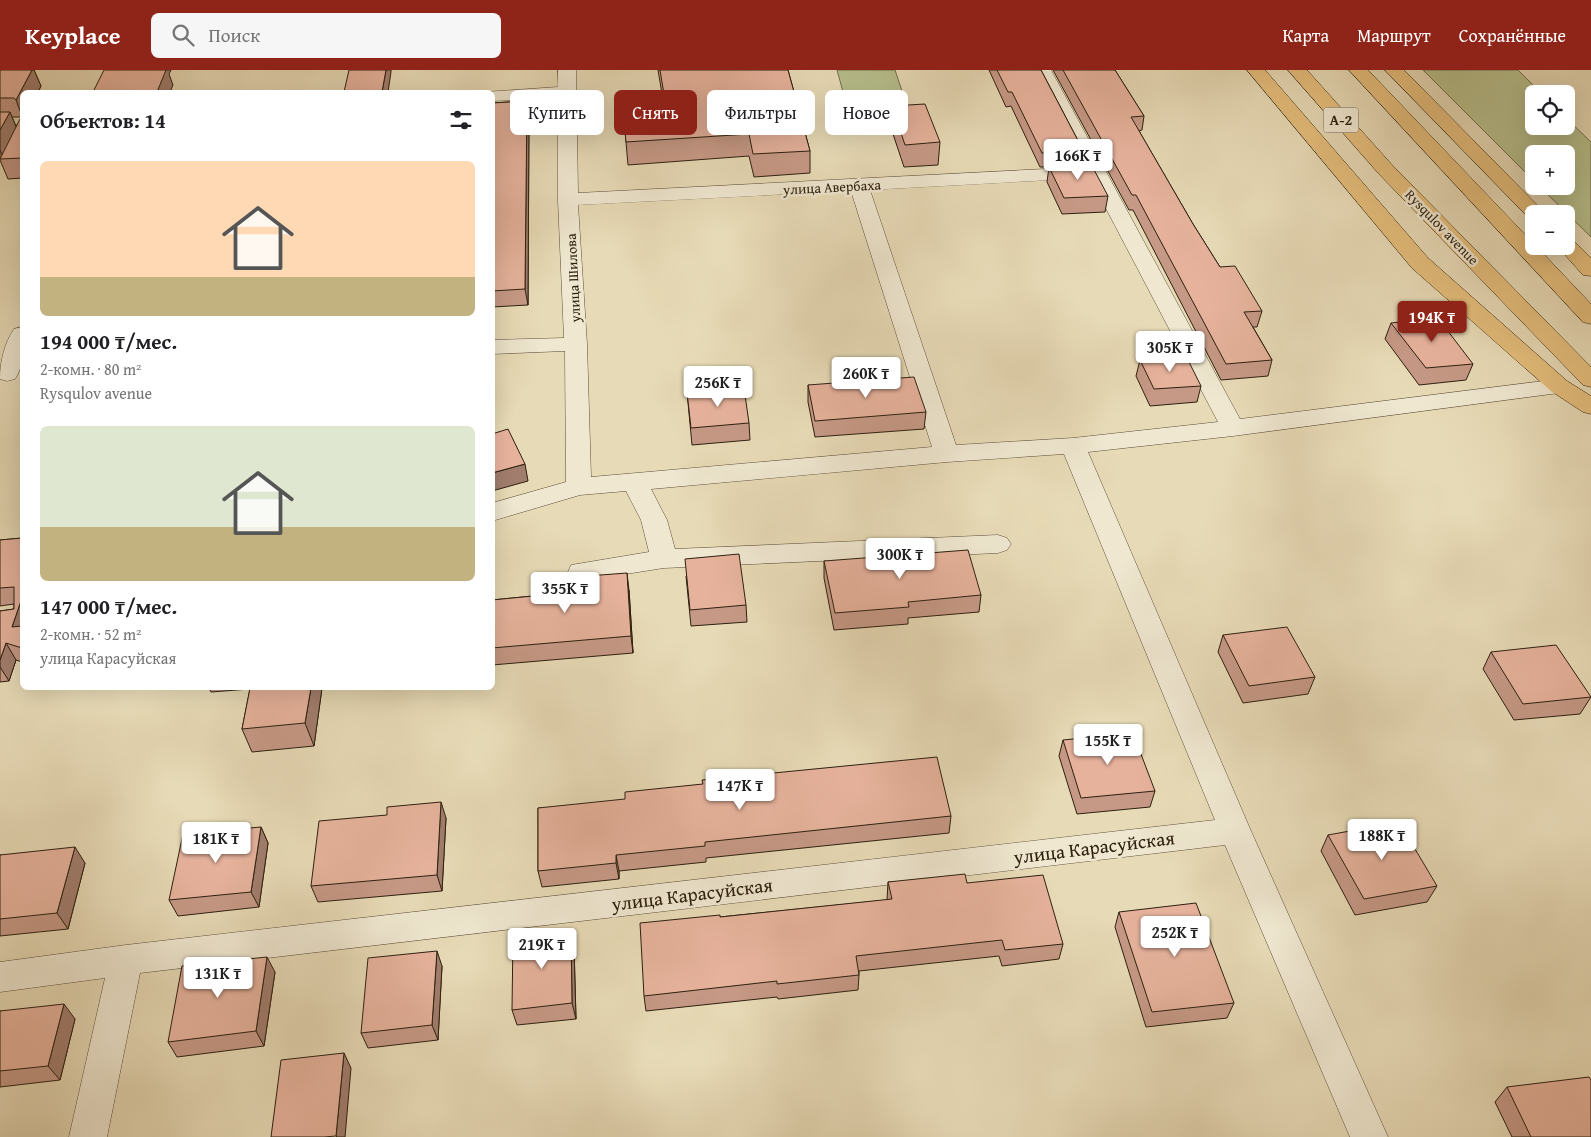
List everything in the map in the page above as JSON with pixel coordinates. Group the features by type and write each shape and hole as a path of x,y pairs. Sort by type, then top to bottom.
{"main road":[{"path":"1256,70 1420,263 1559,386 1591,407"},
{"name":"Rysqulov avenue","path":"1297,70 1386,170 1591,380"},
{"path":"1358,70 1591,317"},
{"path":"1394,70 1527,205"},
{"path":"1575,253 1591,270"}],"street":[{"name":"улица Шилова","path":"567,70 567,90"},
{"path":"1042,70 1234,428"},
{"path":"495,96 510,95"},
{"name":"улица Шилова","path":"567,135 568,200 576,344 579,486"},
{"name":"улица Авербаха","path":"568,200 1096,172"},
{"path":"859,186 946,454"},
{"path":"10,374 20,341"},
{"path":"495,347 576,344"},
{"path":"495,511 579,486 946,454 1073,446 1234,428 1559,386"},
{"path":"1073,446 1235,831 1369,1137"},
{"path":"634,481 654,520 664,559"},
{"path":"581,572 664,559 998,544"},
{"name":"улица Карасуйская","path":"0,977 126,960 1235,831"},
{"path":"88,1137 126,960"}],"green space":[{"path":"837,70 895,70 902,90 842,90"},
{"path":"1423,70 1518,70 1533,85 1525,85 1525,135 1575,135 1575,127 1591,142 1591,237 1575,221 1575,205 1558,205 1548,195 1575,195 1575,145 1525,145 1525,172"}],"building":[{"path":"0,70 32,70 16,100 14,98 0,98"},
{"path":"104,70 166,70 158,90 94,90"},
{"path":"349,70 386,70 382,90 344,90"},
{"path":"660,70 788,70 793,90 707,90 707,135 734,135 626,142 625,135 697,135 697,90 663,90"},
{"path":"997,70 1041,70 1083,150 1042,153 1012,92 1008,92"},
{"path":"1063,70 1115,70 1144,116 1131,117 1193,224 1220,267 1235,266 1262,311 1244,312 1272,360 1226,364 1136,195 1132,195"},
{"path":"510,102 510,135 527,135 525,289 495,291 495,103"},
{"path":"925,104 940,142 905,145 902,135 908,135 908,105"},
{"path":"0,112 10,112 0,130"},
{"path":"20,119 20,158 0,159"},
{"path":"749,135 806,135 810,151 753,154"},
{"path":"1091,164 1108,196 1064,198 1049,167"},
{"path":"1438,318 1473,364 1426,368 1391,323"},
{"path":"1186,356 1201,386 1154,389 1140,360"},
{"path":"914,377 926,412 815,421 808,385"},
{"path":"744,388 749,423 691,428 687,392"},
{"path":"508,429 525,464 495,472 495,433"},
{"path":"20,538 20,604 12,627 20,626 20,647 6,643 0,660 0,611 14,609 14,587 0,588 0,540"},
{"path":"968,550 981,595 908,602 909,607 835,613 824,561"},
{"path":"739,554 746,605 690,610 685,559"},
{"path":"627,573 631,636 495,648 495,600 574,592 574,577"},
{"path":"1287,627 1315,677 1249,686 1223,635"},
{"path":"1556,645 1591,697 1523,704 1491,652"},
{"path":"250,690 311,690 305,723 242,729"},
{"path":"1133,733 1155,791 1081,798 1063,740"},
{"path":"937,757 951,816 705,842 705,846 616,855 616,863 538,871 538,808 625,799 625,792 703,784 702,780"},
{"path":"441,802 437,875 311,886 319,821 387,815 387,807"},
{"path":"1399,822 1437,886 1364,899 1328,835"},
{"path":"261,827 251,892 169,900 183,834"},
{"path":"75,847 57,913 0,919 0,855"},
{"path":"965,874 967,883 1043,875 1063,944 1005,950 1002,940 856,956 859,975 777,984 777,981 644,996 640,923 720,915 720,917 892,899 888,882"},
{"path":"1196,903 1234,1003 1152,1012 1119,912"},
{"path":"571,930 572,1003 512,1010 513,936"},
{"path":"437,951 432,1025 361,1033 368,958"},
{"path":"267,957 256,1031 168,1042 182,966"},
{"path":"64,1004 48,1066 0,1071 0,1011"},
{"path":"344,1053 336,1136 271,1137 281,1060"},
{"path":"1589,1077 1591,1080 1591,1137 1531,1137 1507,1087"}]}
